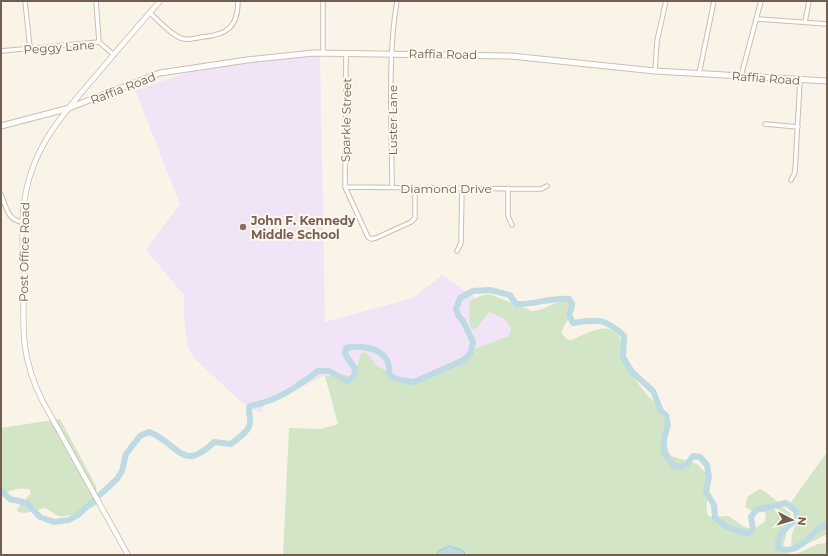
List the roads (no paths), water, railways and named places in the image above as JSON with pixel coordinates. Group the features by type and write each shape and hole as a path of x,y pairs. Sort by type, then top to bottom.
{"main road":[{"name":"Raffia Road","path":"1,126 66,109 147,78 176,70 282,56 323,53 511,56 655,71 827,81"}],"street":[{"path":"26,1 30,48"},
{"path":"96,1 99,42"},
{"name":"Post Office Road","path":"128,555 42,400 28,365 23,333 24,269 22,222 26,190 34,161 48,134 66,109 160,1"},
{"path":"150,13 177,36 184,39 214,36 228,30 233,24 238,10 238,1"},
{"path":"323,1 323,53"},
{"name":"Luster Lane","path":"392,187 392,53 397,1"},
{"path":"655,71 658,41 666,1"},
{"path":"699,74 714,1"},
{"path":"741,76 750,39 758,19 761,1"},
{"path":"805,22 809,1"},
{"path":"758,19 827,24"},
{"name":"Peggy Lane","path":"1,51 99,42 114,55"},
{"name":"Sparkle Street","path":"345,187 346,53"},
{"path":"791,180 795,172 800,80"},
{"path":"765,124 798,126"},
{"name":"Diamond Drive","path":"345,187 541,189 547,186"},
{"path":"345,187 368,237 371,240 412,222 415,218 415,188"},
{"path":"457,250 461,243 462,188"},
{"path":"508,188 508,216 512,225"},
{"path":"1,194 10,216 15,221 22,222"}],"water":[{"path":"449,546 462,550 465,553 464,555 437,555 438,551"}],"waterway":[{"path":"1,491 10,499 27,503 40,517 54,522 69,520 78,515 117,479 122,471 126,454 140,436 149,432 159,437 180,453 187,456 203,451 214,442 231,444 248,428 250,422 250,406 278,397 318,371 329,371 347,381 354,376 355,369 345,354 346,348 363,347 379,352 387,360 390,376 400,380 414,382 464,360 471,352 473,342 456,309 460,298 473,291 490,290 510,295 516,304 556,299 569,299 572,304 569,315 573,323 601,321 612,326 624,336 623,357 632,372 653,391 661,411 666,415 668,425 664,439 664,453 673,465 680,467 687,464 693,456 700,457 707,465 709,477 706,492 714,505 715,518 727,527 748,534 753,529 751,517 756,510 786,503 796,511 797,519 783,531 779,538 778,548 785,550 798,547 818,529 824,525 827,527"}],"place":[{"name":"John F. Kennedy Middle School","path":"243,227"}]}
